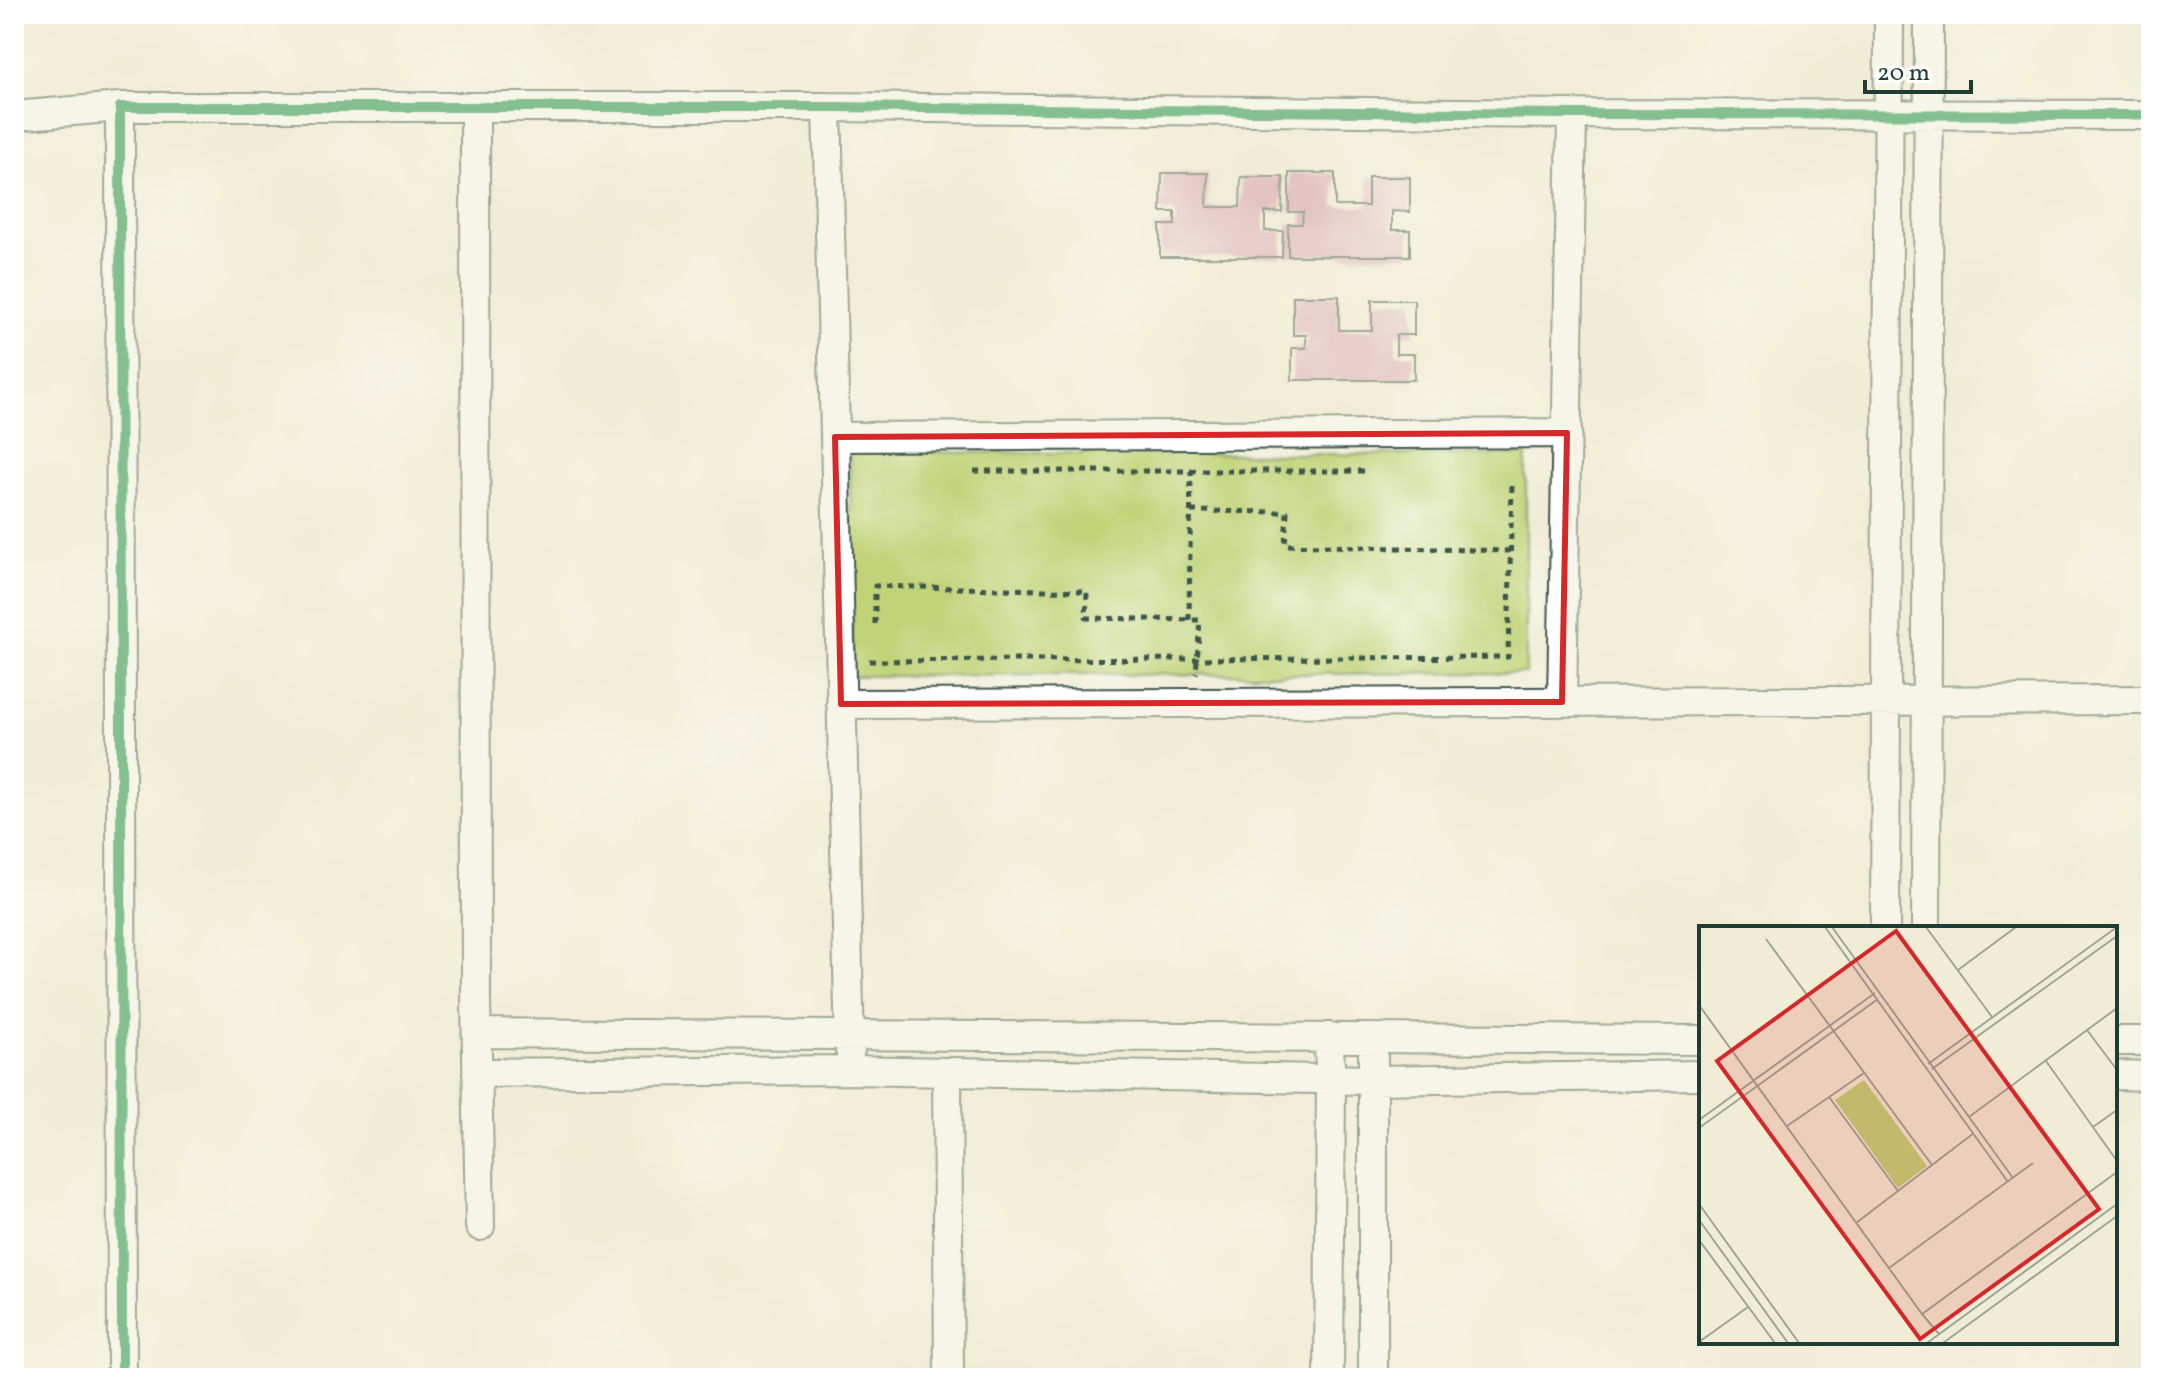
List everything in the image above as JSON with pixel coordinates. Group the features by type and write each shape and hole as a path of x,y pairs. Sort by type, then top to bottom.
{"street":[{"path":"1885,926 1889,14"},
{"path":"1926,926 1929,14"},
{"path":"14,116 120,107 827,107 1889,116 2151,115"},
{"path":"120,107 122,1378"},
{"path":"827,107 850,1070"},
{"path":"475,108 480,1226"},
{"path":"1562,702 1572,114"},
{"path":"835,437 1567,433"},
{"path":"841,704 2151,700"},
{"path":"477,1033 1699,1040"},
{"path":"1328,1037 1331,1079 1329,1378"},
{"path":"1373,1038 1373,1378"},
{"path":"2117,1041 2151,1041"},
{"path":"477,1073 850,1070 1372,1080 1699,1075"},
{"path":"947,1072 949,1378"},
{"path":"2117,1075 2151,1076"}],"path":[{"path":"959,471 1365,471"},
{"path":"1189,620 1191,471"},
{"path":"865,661 1508,657 1512,485"},
{"path":"1191,511 1287,512 1285,545 1511,551"},
{"path":"875,624 875,586 1087,591 1086,618 1200,620 1193,703"}],"highlighted area":[{"path":"1567,433 1562,702 841,704 835,437"}],"green space":[{"path":"850,452 1526,455 1526,673 853,676"}],"building":[{"path":"1162,173 1208,173 1207,207 1240,207 1241,177 1283,177 1282,212 1265,212 1265,231 1283,231 1282,257 1160,257 1160,225 1175,225 1175,212 1161,212"},
{"path":"1289,173 1335,173 1335,206 1368,206 1368,177 1410,177 1410,212 1392,211 1392,230 1410,230 1410,256 1288,256 1288,224 1302,224 1303,212 1289,212"},
{"path":"1293,296 1339,296 1339,330 1372,330 1372,300 1414,300 1414,335 1396,335 1396,354 1414,354 1414,380 1292,380 1292,348 1306,348 1306,335 1293,335"}],"cycle path":[{"path":"122,1378 120,107 827,107 1572,114 2151,115"}]}
